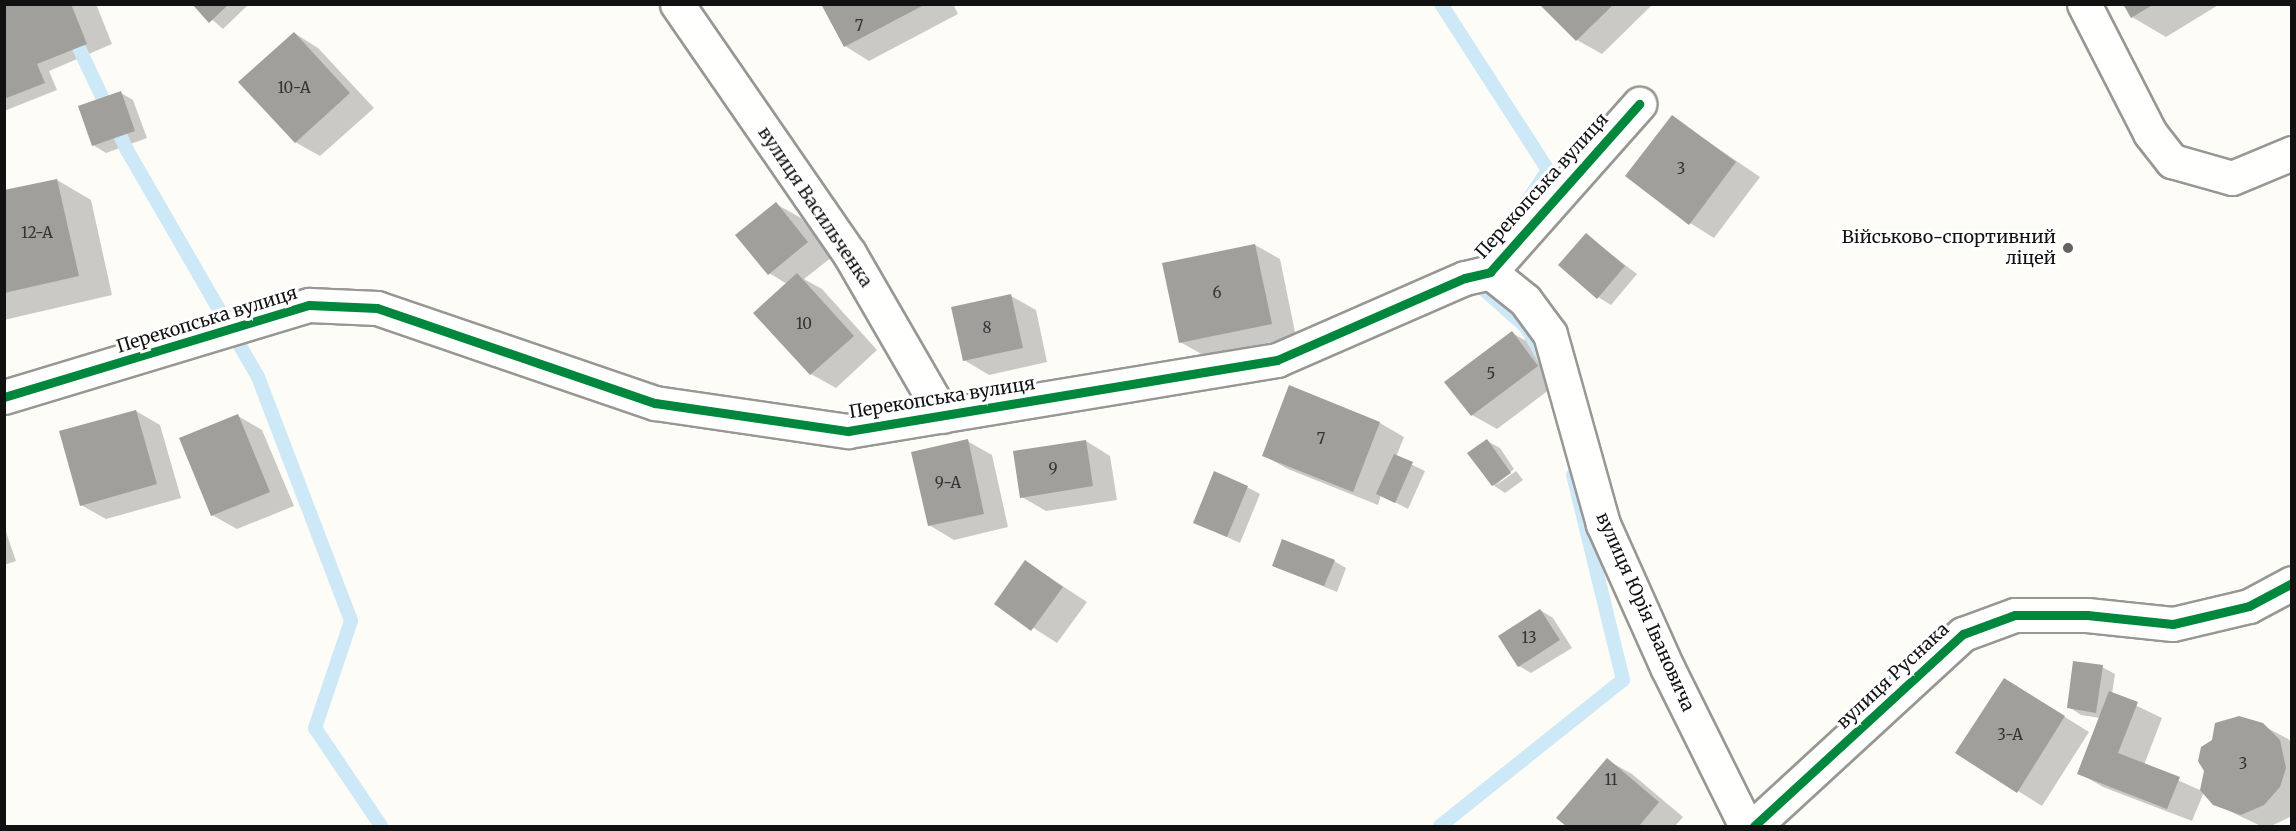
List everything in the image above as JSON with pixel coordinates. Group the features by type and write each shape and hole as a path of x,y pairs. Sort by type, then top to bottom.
{"street":[{"name":"вулиця Васильченка","path":"677,4 849,253 943,416"},
{"path":"2084,4 2150,134 2172,161 2232,178 2292,153"},
{"name":"Перекопська вулиця","path":"4,397 309,305 376,308 655,404 848,431 1277,360 1465,278 1490,272 1639,104"},
{"name":"вулиця Юрія Івановича","path":"1490,272 1525,300 1550,334 1603,524 1667,668 1746,826"},
{"name":"вулиця Руснака","path":"1754,826 1963,634 2015,615 2086,615 2173,624 2249,606 2292,583"}],"building":[{"path":"4,4 71,4 87,44 37,64 45,83 4,99"},
{"path":"192,4 229,4 209,23"},
{"path":"821,4 926,4 844,47"},
{"path":"1539,4 1614,4 1576,41"},
{"path":"2123,4 2154,4 2131,18"},
{"path":"294,32 350,93 295,143 238,82"},
{"path":"121,91 135,131 92,146 78,106"},
{"path":"1672,115 1736,162 1689,225 1625,176"},
{"path":"57,179 79,276 4,293 4,190"},
{"path":"776,202 808,242 768,275 735,235"},
{"path":"1586,233 1625,266 1597,299 1558,265"},
{"path":"1255,244 1272,324 1179,343 1162,263"},
{"path":"797,273 854,336 810,375 753,313"},
{"path":"1011,294 1023,348 963,361 951,307"},
{"path":"1512,331 1538,366 1471,416 1444,382"},
{"path":"1289,385 1380,422 1353,492 1262,456"},
{"path":"136,410 157,484 80,506 59,431"},
{"path":"238,414 270,492 211,516 179,438"},
{"path":"968,439 984,514 928,526 911,452"},
{"path":"1487,439 1511,473 1492,486 1467,453"},
{"path":"1086,440 1093,486 1020,498 1013,451"},
{"path":"1394,454 1413,462 1395,503 1376,494"},
{"path":"1214,471 1248,486 1227,537 1193,523"},
{"path":"1282,539 1335,560 1324,586 1272,566"},
{"path":"1025,560 1063,587 1031,631 994,604"},
{"path":"1540,609 1560,640 1518,667 1498,636"},
{"path":"2073,661 2103,665 2096,713 2067,708"},
{"path":"2004,678 2065,716 2017,793 1955,753"},
{"path":"2109,691 2138,702 2118,753 2180,777 2167,809 2077,774"},
{"path":"2239,716 2263,723 2280,740 2286,768 2280,787 2264,805 2241,815 2213,805 2200,790 2204,771 2198,761 2201,747 2212,740 2215,723"},
{"path":"1607,758 1659,802 1639,826 1566,826 1556,818"}],"waterway":[{"path":"1441,4 1548,170 1508,231"},
{"path":"71,31 127,150 258,377 351,621 315,728 381,826"},
{"path":"1480,286 1526,327 1544,358"},
{"path":"1440,826 1623,680 1573,475"}],"cycle path":[{"path":"4,397 309,305 377,308 655,403 848,431 1277,360 1465,278 1490,272 1639,104"},
{"path":"1754,826 1963,634 2015,615 2087,615 2173,624 2249,606 2292,583"}],"place":[{"name":"Військово-спортивний ліцей","path":"2068,248"}]}
